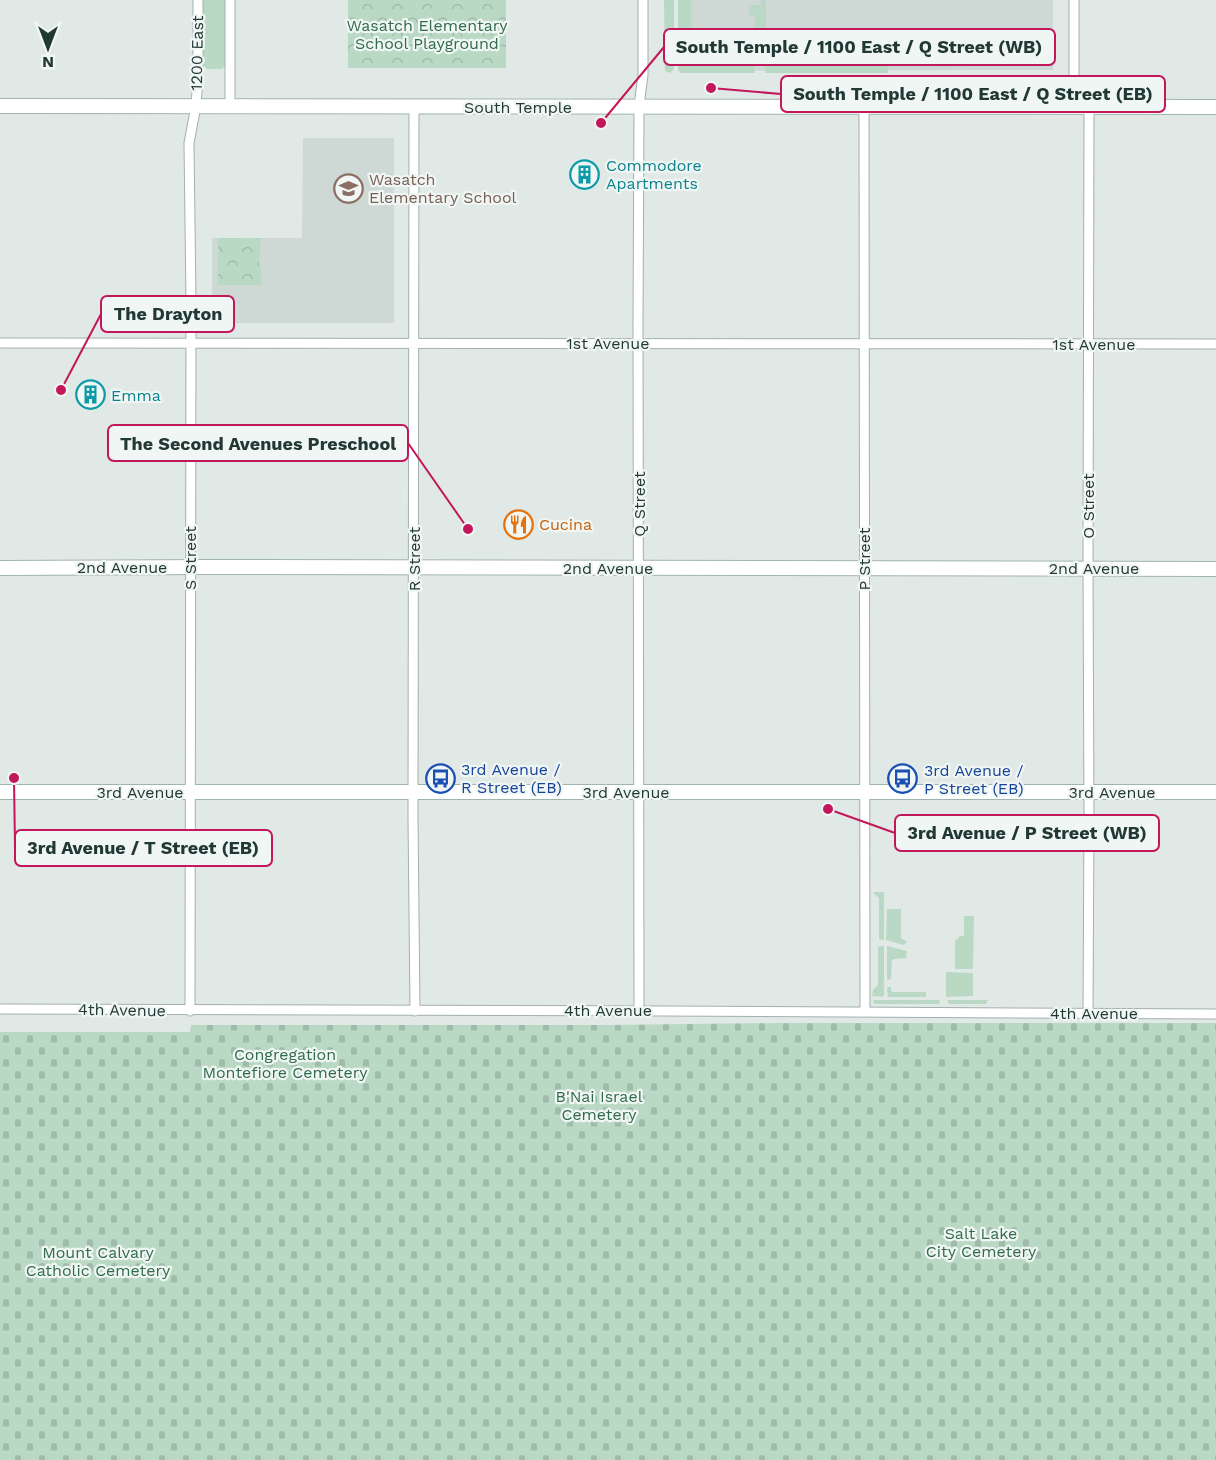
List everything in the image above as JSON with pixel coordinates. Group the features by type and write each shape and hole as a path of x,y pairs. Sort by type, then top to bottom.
{"street":[{"name":"1200 East","path":"196,106 198,0"},
{"name":"1200 East","path":"230,0 230,106"},
{"name":"Q Street","path":"639,1010 638,344 639,106 643,75 643,0"},
{"path":"1074,0 1074,106"},
{"name":"South Temple","path":"0,106 1216,107"},
{"name":"S Street","path":"190,1011 189,143 196,106"},
{"name":"P Street","path":"864,106 865,1012"},
{"name":"O Street","path":"1088,1013 1089,106"},
{"name":"R Street","path":"414,107 415,1011"},
{"name":"1st Avenue","path":"0,343 1216,344"},
{"name":"2nd Avenue","path":"0,568 1216,569"},
{"name":"3rd Avenue","path":"0,792 1216,792"},
{"name":"4th Avenue","path":"0,1009 1216,1014"}],"shaded area":[{"path":"678,0 1053,0 1053,70 678,71"},
{"name":"Wasatch Elementary School","path":"303,138 394,138 394,323 212,323 212,238 302,238"}],"green space":[{"path":"203,0 226,0 226,66 222,69 207,69 203,65"},
{"name":"Wasatch Elementary School Playground","path":"348,0 506,0 506,68 348,68"},
{"path":"664,0 674,0 674,67 670,73 665,71"},
{"path":"678,0 691,0 692,59 754,62 755,73 681,73 678,70"},
{"path":"761,0 766,0 766,39 762,39 762,33 755,33 755,15 749,15 749,5 761,5"},
{"path":"765,54 888,54 888,73 765,73"},
{"path":"218,238 261,238 259,264 261,265 261,285 218,285"},
{"path":"884,892 884,940 879,939 879,898 873,893"},
{"path":"887,909 901,909 901,938 907,942 904,945 886,940"},
{"path":"964,916 974,916 973,968 955,969 955,941 960,936 964,936"},
{"path":"884,946 884,995 882,997 872,996 873,990 878,985 878,947"},
{"path":"887,946 907,951 906,958 892,960 891,979 889,980 887,979"},
{"path":"946,973 973,973 973,996 946,997"},
{"path":"889,987 893,992 926,992 926,997 888,997 887,988"},
{"path":"874,1000 940,1000 939,1004 876,1004"},
{"path":"947,1000 988,1000 986,1004 949,1004"},
{"name":"Salt Lake City Cemetery","path":"1216,1023 1216,1460 0,1460 0,1032 190,1032 191,1025"}],"place":[{"name":"South Temple / 1100 East / Q Street (EB)","path":"711,88"},
{"name":"South Temple / 1100 East / Q Street (WB)","path":"601,123"},
{"name":"Commodore Apartments","path":"585,174"},
{"name":"Wasatch Elementary School","path":"348,188"},
{"name":"The Drayton","path":"61,390"},
{"name":"Emma","path":"90,395"},
{"name":"Cucina","path":"518,524"},
{"name":"The Second Avenues Preschool","path":"468,529"},
{"name":"3rd Avenue / T Street (EB)","path":"14,778"},
{"name":"3rd Avenue / R Street (EB)","path":"440,778"},
{"name":"3rd Avenue / P Street (EB)","path":"903,779"},
{"name":"3rd Avenue / P Street (WB)","path":"828,809"}],"park label":[{"name":"Congregation Montefiore Cemetery","path":"285,1063"},
{"name":"B'Nai Israel Cemetery","path":"599,1105"},
{"name":"Mount Calvary Catholic Cemetery","path":"98,1261"}]}
